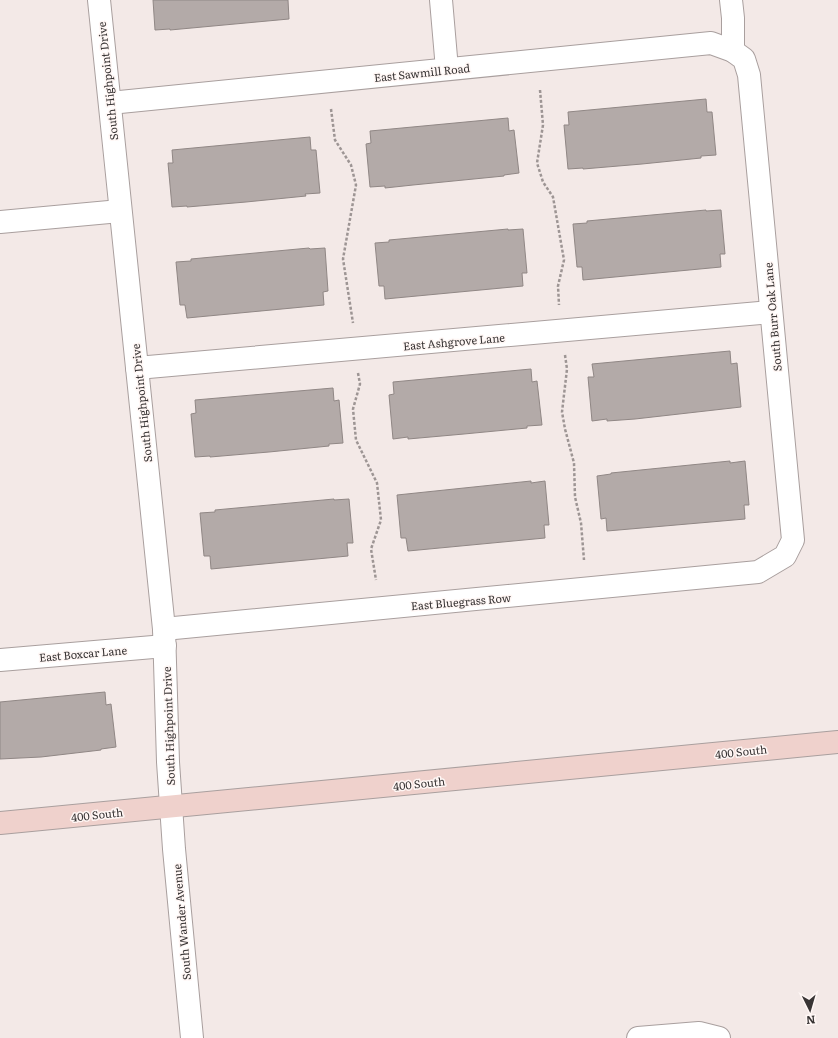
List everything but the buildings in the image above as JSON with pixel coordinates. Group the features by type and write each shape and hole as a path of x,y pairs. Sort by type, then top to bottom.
{"street":[{"name":"South Highpoint Drive","path":"99,0 165,637 168,762 172,807"},
{"path":"441,0 447,69"},
{"path":"731,0 733,18 733,51"},
{"name":"East Sawmill Road","path":"110,103 711,43 733,51"},
{"name":"South Burr Oak Lane","path":"733,51 744,59 749,75 793,540 785,556 758,572"},
{"path":"0,222 120,212"},
{"name":"East Ashgrove Lane","path":"137,368 771,312"},
{"name":"East Bluegrass Row","path":"165,637 758,572"},
{"name":"East Boxcar Lane","path":"0,660 165,637"},
{"name":"400 South","path":"0,823 838,742"},
{"name":"South Wander Avenue","path":"172,807 174,849 192,1038"},
{"path":"638,1038 699,1033 712,1035 719,1038"}],"path":[{"path":"540,90 543,125 537,163 543,182 553,197 564,260 558,286 559,305"},
{"path":"331,109 335,140 351,165 356,185 343,259 353,323"},
{"path":"565,351 567,369 562,412 574,464 576,497 581,523 584,560"},
{"path":"358,370 360,384 353,409 356,440 377,483 381,520 371,549 376,580"}]}
